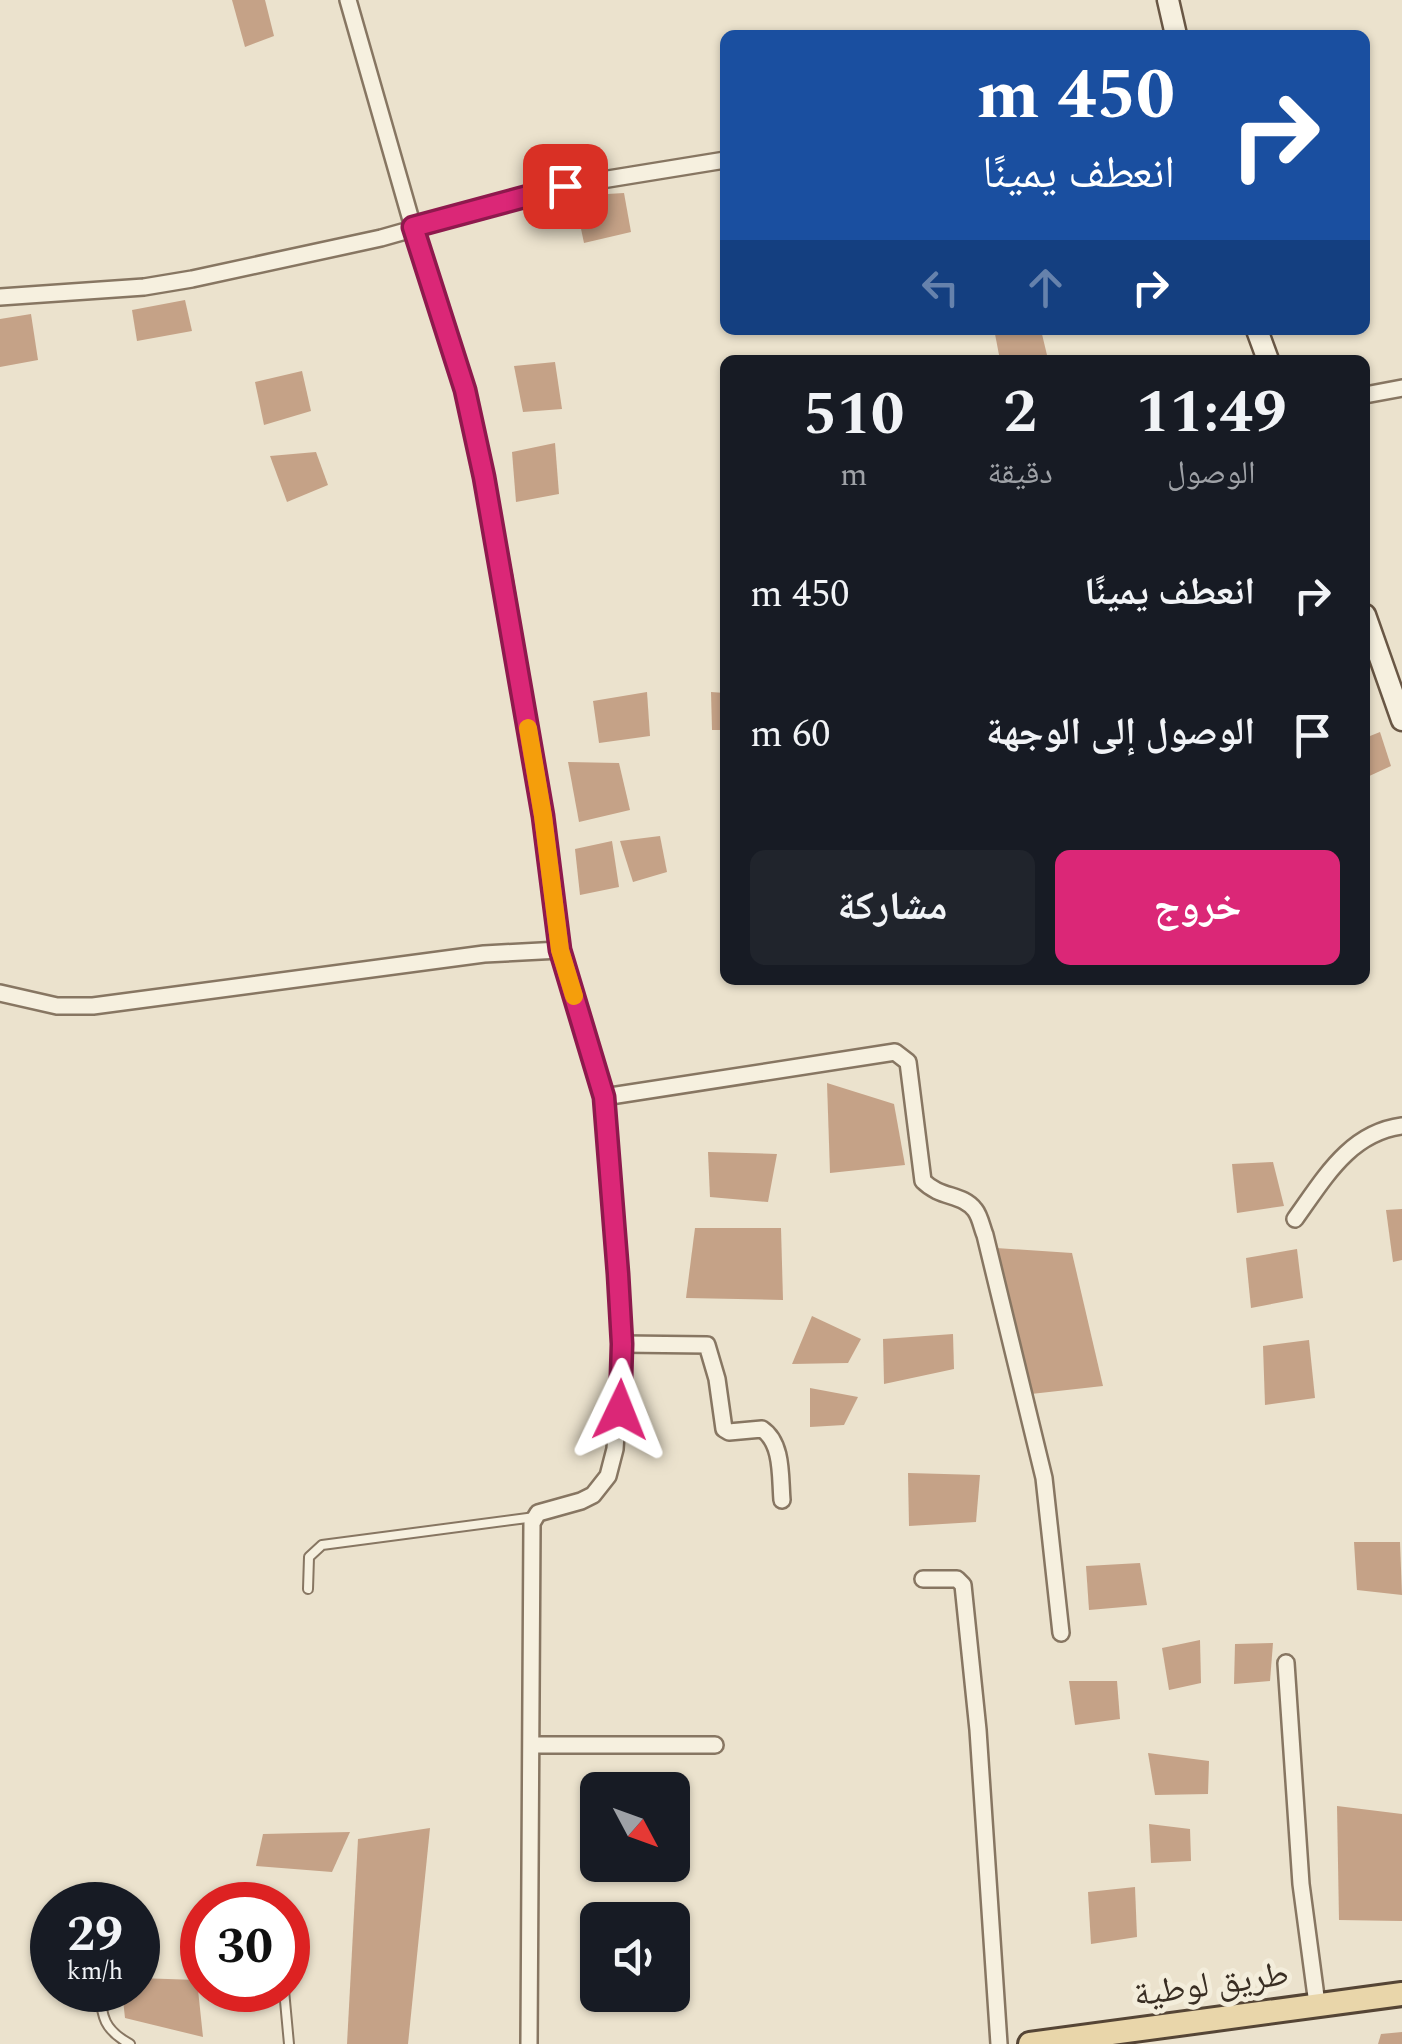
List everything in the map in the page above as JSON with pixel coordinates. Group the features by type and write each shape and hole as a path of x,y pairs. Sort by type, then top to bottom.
{"main road":[{"name":"طريق لوطية","path":"1030,2044 1402,1994"}],"street":[{"path":"348,0 465,390 484,477 543,816 560,950 604,1097 622,1344 620,1410 608,1476 587,1498 534,1517 531,1529 529,2044"},
{"path":"1168,0 1171,30"},
{"path":"0,297 144,287 192,279 381,238 565,186 720,161"},
{"path":"1370,394 1402,388"},
{"path":"1370,630 1402,720"},
{"path":"0,993 57,1006 92,1006 484,954 560,950"},
{"path":"604,1097 895,1052 908,1062 923,1181 934,1193 958,1197 975,1210 985,1235 1044,1478 1061,1633"},
{"path":"1295,1219 1333,1167 1357,1142 1385,1128 1402,1126"},
{"path":"622,1344 707,1345 717,1379 723,1428 729,1432 762,1429 770,1435 778,1456 782,1500"},
{"path":"923,1579 956,1579 963,1585 978,1730 999,2044"},
{"path":"1286,1663 1301,1884 1317,2004"},
{"path":"532,1745 715,1746"}],"lane":[{"path":"308,1589 309,1557 322,1545 534,1517"},
{"path":"101,2012 102,2019 130,2044"},
{"path":"286,2012 289,2044"}],"building":[{"path":"232,0 265,0 274,36 245,47"},
{"path":"624,193 631,232 584,243 574,196"},
{"path":"185,300 192,331 137,341 132,310"},
{"path":"31,314 38,360 0,367 0,319"},
{"path":"995,335 1042,335 1047,355 999,355"},
{"path":"555,362 562,409 523,412 514,366"},
{"path":"302,371 311,411 264,425 255,382"},
{"path":"555,443 559,494 516,502 512,452"},
{"path":"316,452 328,485 287,502 270,456"},
{"path":"647,692 650,736 599,743 593,701"},
{"path":"711,692 720,693 720,730 712,730"},
{"path":"1380,732 1391,766 1370,776 1370,736"},
{"path":"568,762 619,763 630,810 579,822"},
{"path":"660,836 667,872 633,882 620,841"},
{"path":"612,841 619,887 580,895 575,849"},
{"path":"827,1083 894,1104 905,1165 830,1173"},
{"path":"708,1152 777,1154 768,1202 710,1197"},
{"path":"1273,1162 1284,1206 1237,1213 1232,1164"},
{"path":"1402,1209 1402,1260 1393,1262 1386,1210"},
{"path":"695,1228 781,1228 783,1300 686,1298"},
{"path":"996,1248 1072,1253 1103,1386 1031,1394"},
{"path":"1297,1249 1303,1298 1251,1308 1246,1258"},
{"path":"812,1316 861,1339 848,1363 792,1364"},
{"path":"953,1334 954,1369 884,1384 883,1339"},
{"path":"1309,1340 1315,1398 1265,1405 1263,1346"},
{"path":"810,1388 858,1397 844,1425 810,1427"},
{"path":"908,1473 980,1475 976,1522 909,1526"},
{"path":"1354,1542 1400,1542 1402,1595 1357,1590"},
{"path":"1140,1563 1147,1605 1089,1610 1086,1566"},
{"path":"1200,1640 1201,1683 1169,1690 1162,1648"},
{"path":"1273,1643 1270,1681 1234,1684 1235,1644"},
{"path":"1069,1681 1117,1681 1120,1719 1075,1725"},
{"path":"1148,1753 1209,1761 1208,1794 1155,1795"},
{"path":"1337,1806 1402,1814 1402,1921 1339,1920"},
{"path":"1149,1824 1190,1829 1191,1861 1151,1863"},
{"path":"430,1828 408,2044 347,2044 358,1839"},
{"path":"350,1832 332,1872 256,1866 263,1834"},
{"path":"1135,1887 1137,1937 1091,1944 1088,1892"},
{"path":"160,1979 180,1979 180,2012 200,2012 203,2037 125,2018 124,2012 160,2012"},
{"path":"1402,2032 1402,2044 1378,2044 1381,2034"}],"slow traffic":[{"path":"528,728 560,950 574,996"}],"route":[{"path":"565,186 413,227 465,390 503,574 543,816 560,950 604,1097 622,1344 620,1410"}]}
